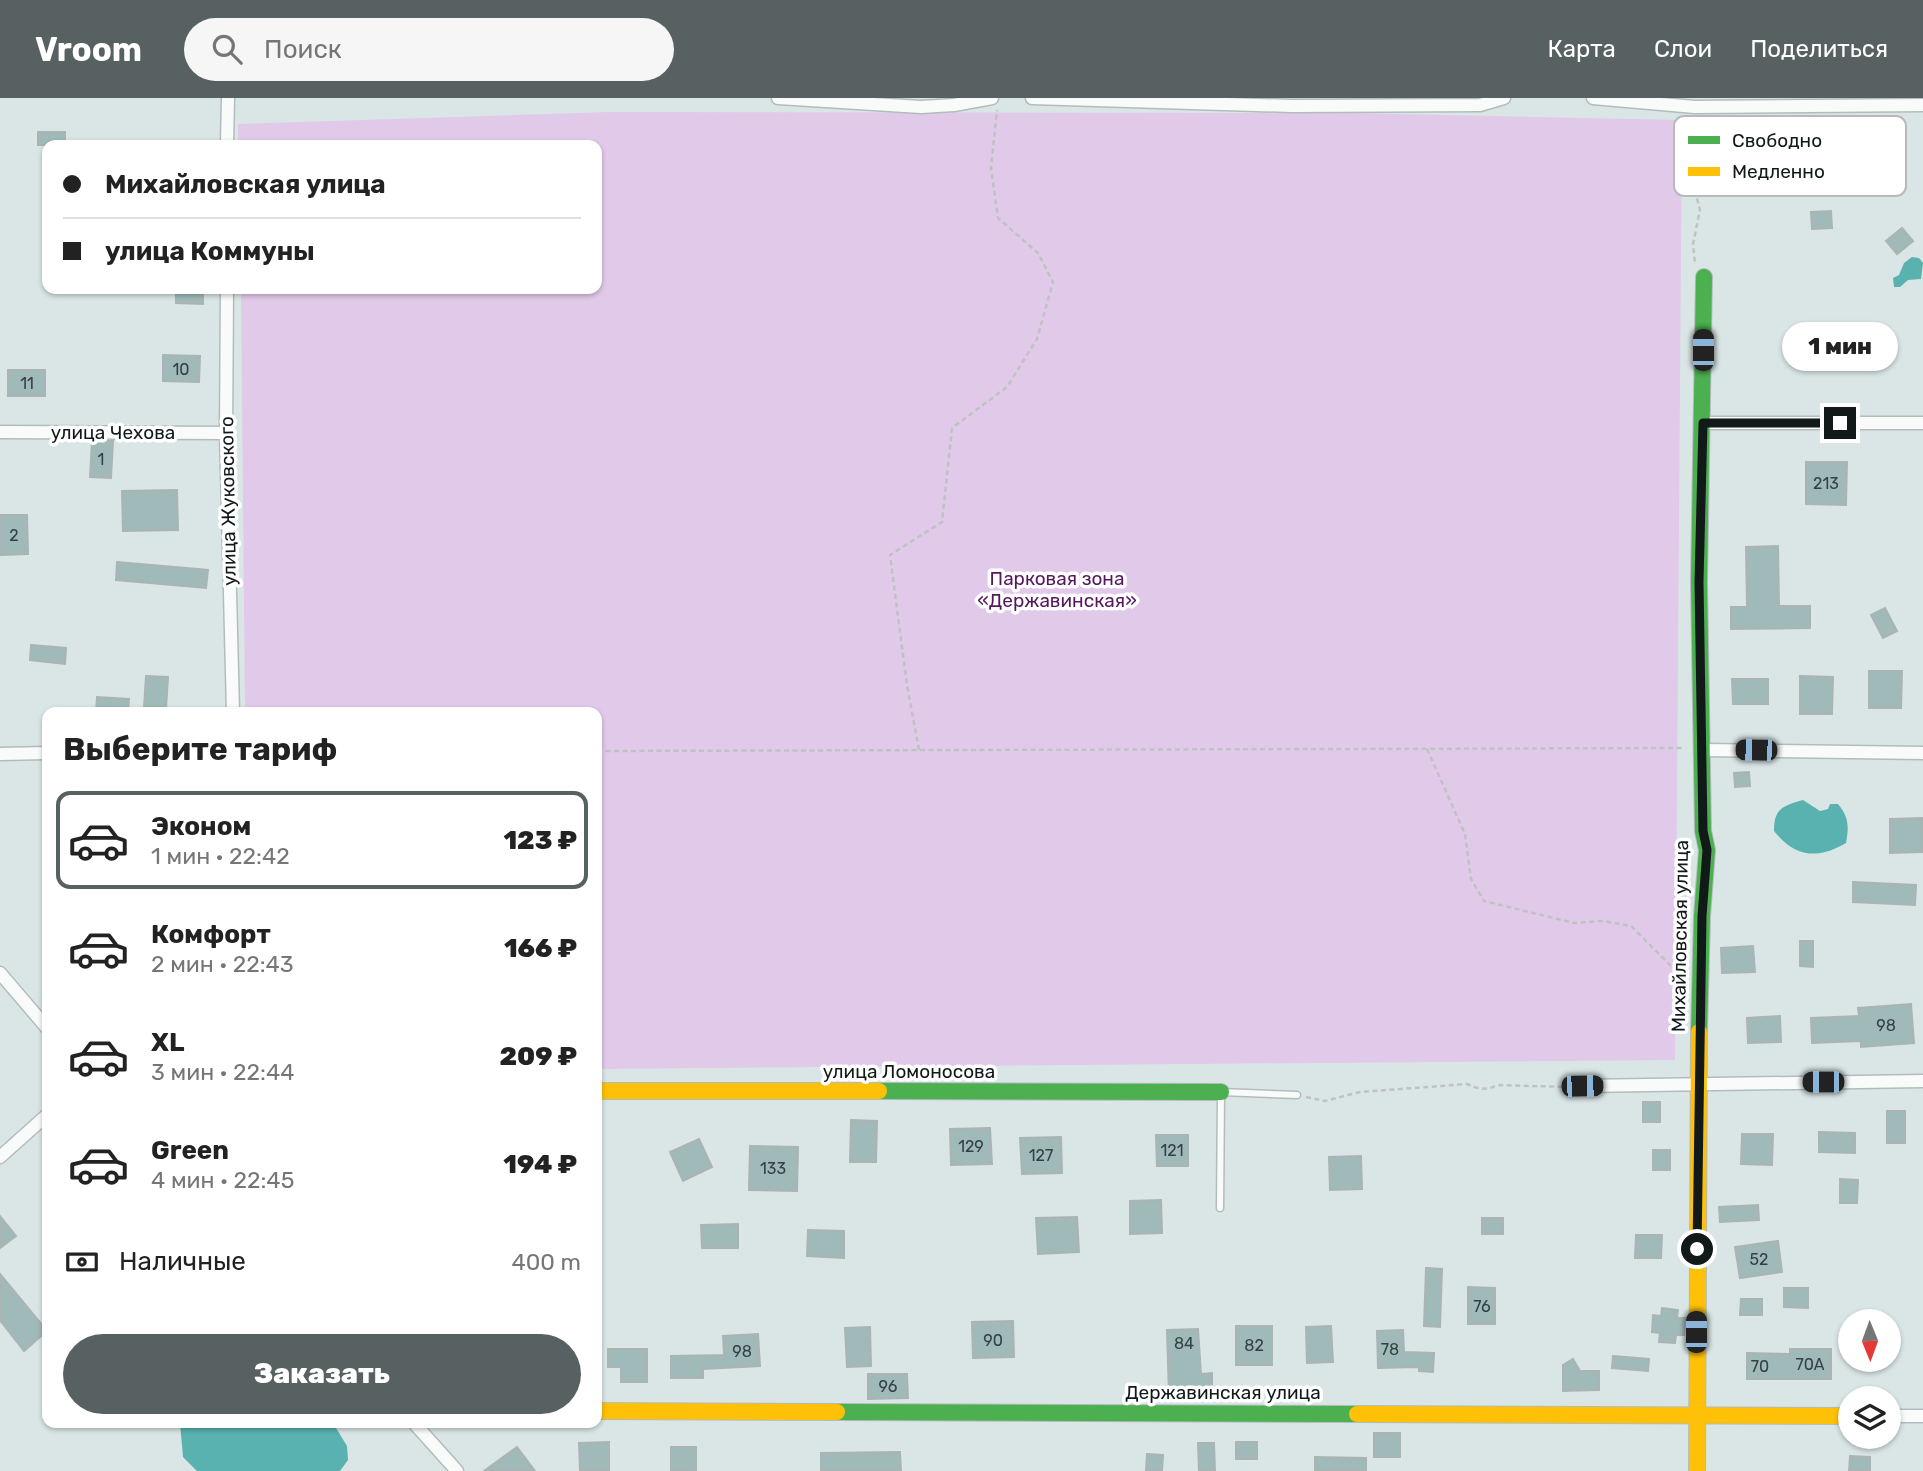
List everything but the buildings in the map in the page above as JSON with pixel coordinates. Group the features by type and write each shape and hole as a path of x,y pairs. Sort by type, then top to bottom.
{"street":[{"path":"227,140 228,98"},
{"path":"778,98 921,107 995,104"},
{"path":"1032,98 1292,106 1480,105 1504,98"},
{"path":"1593,98 1695,107 1923,105"},
{"name":"Михайловская улица","path":"1697,1471 1695,1415 1698,1083 1700,968 1707,850 1703,831 1699,582 1703,277"},
{"name":"улица Жуковского","path":"227,294 226,433 233,707"},
{"path":"1703,423 1923,423"},
{"name":"улица Чехова","path":"0,432 226,433"},
{"path":"1701,749 1923,753"},
{"path":"0,754 42,753"},
{"path":"0,973 42,1022"},
{"path":"1582,1086 1923,1081"},
{"name":"улица Ломоносова","path":"602,1091 1221,1092"},
{"path":"0,1157 42,1119"},
{"name":"Державинская улица","path":"602,1411 1838,1416"},
{"path":"1901,1416 1923,1416"},
{"path":"418,1428 457,1471"}],"lane":[{"path":"1220,1208 1221,1092 1297,1095"}],"path":[{"path":"919,750 907,685 890,555 942,522 952,428 1007,387 1037,338 1053,282 1038,253 998,218 991,168 995,104"},
{"path":"1695,107 1695,116"},
{"path":"1693,244 1700,209 1696,196"},
{"path":"1427,749 1465,834 1471,879 1484,901 1574,923 1603,921 1631,926 1675,970 1700,968"},
{"path":"602,751 1701,749"},
{"path":"1297,1095 1325,1101 1360,1092 1467,1084 1478,1089 1497,1085 1544,1088 1582,1086"}],"green space":[{"name":"Парковая зона «Державинская»","path":"609,112 1352,113 1674,120 1674,196 1681,196 1675,1060 602,1069 602,707 245,707 241,294 602,294 602,140 238,140 238,124"}],"water":[{"path":"1912,257 1919,258 1923,263 1921,279 1908,280 1900,287 1894,287 1893,278 1899,275 1904,263"},
{"path":"1803,800 1820,811 1828,809 1830,804 1838,804 1847,822 1846,843 1816,854 1798,851 1782,840 1774,831 1778,813 1785,806"},
{"path":"180,1428 336,1428 347,1446 348,1460 340,1471 197,1471 183,1457"}],"traffic: fast":[{"path":"1699,1032 1707,850 1703,831 1699,582 1704,277"},
{"path":"879,1091 1221,1092"},
{"path":"837,1412 1357,1414"}],"traffic: slow":[{"path":"1697,1471 1699,1032"},
{"path":"602,1091 879,1091"},
{"path":"602,1411 837,1412"},
{"path":"1357,1414 1838,1416"}],"route":[{"path":"1697,1249 1698,1060 1702,916 1707,850 1703,831 1699,582 1703,423 1840,423"}]}
